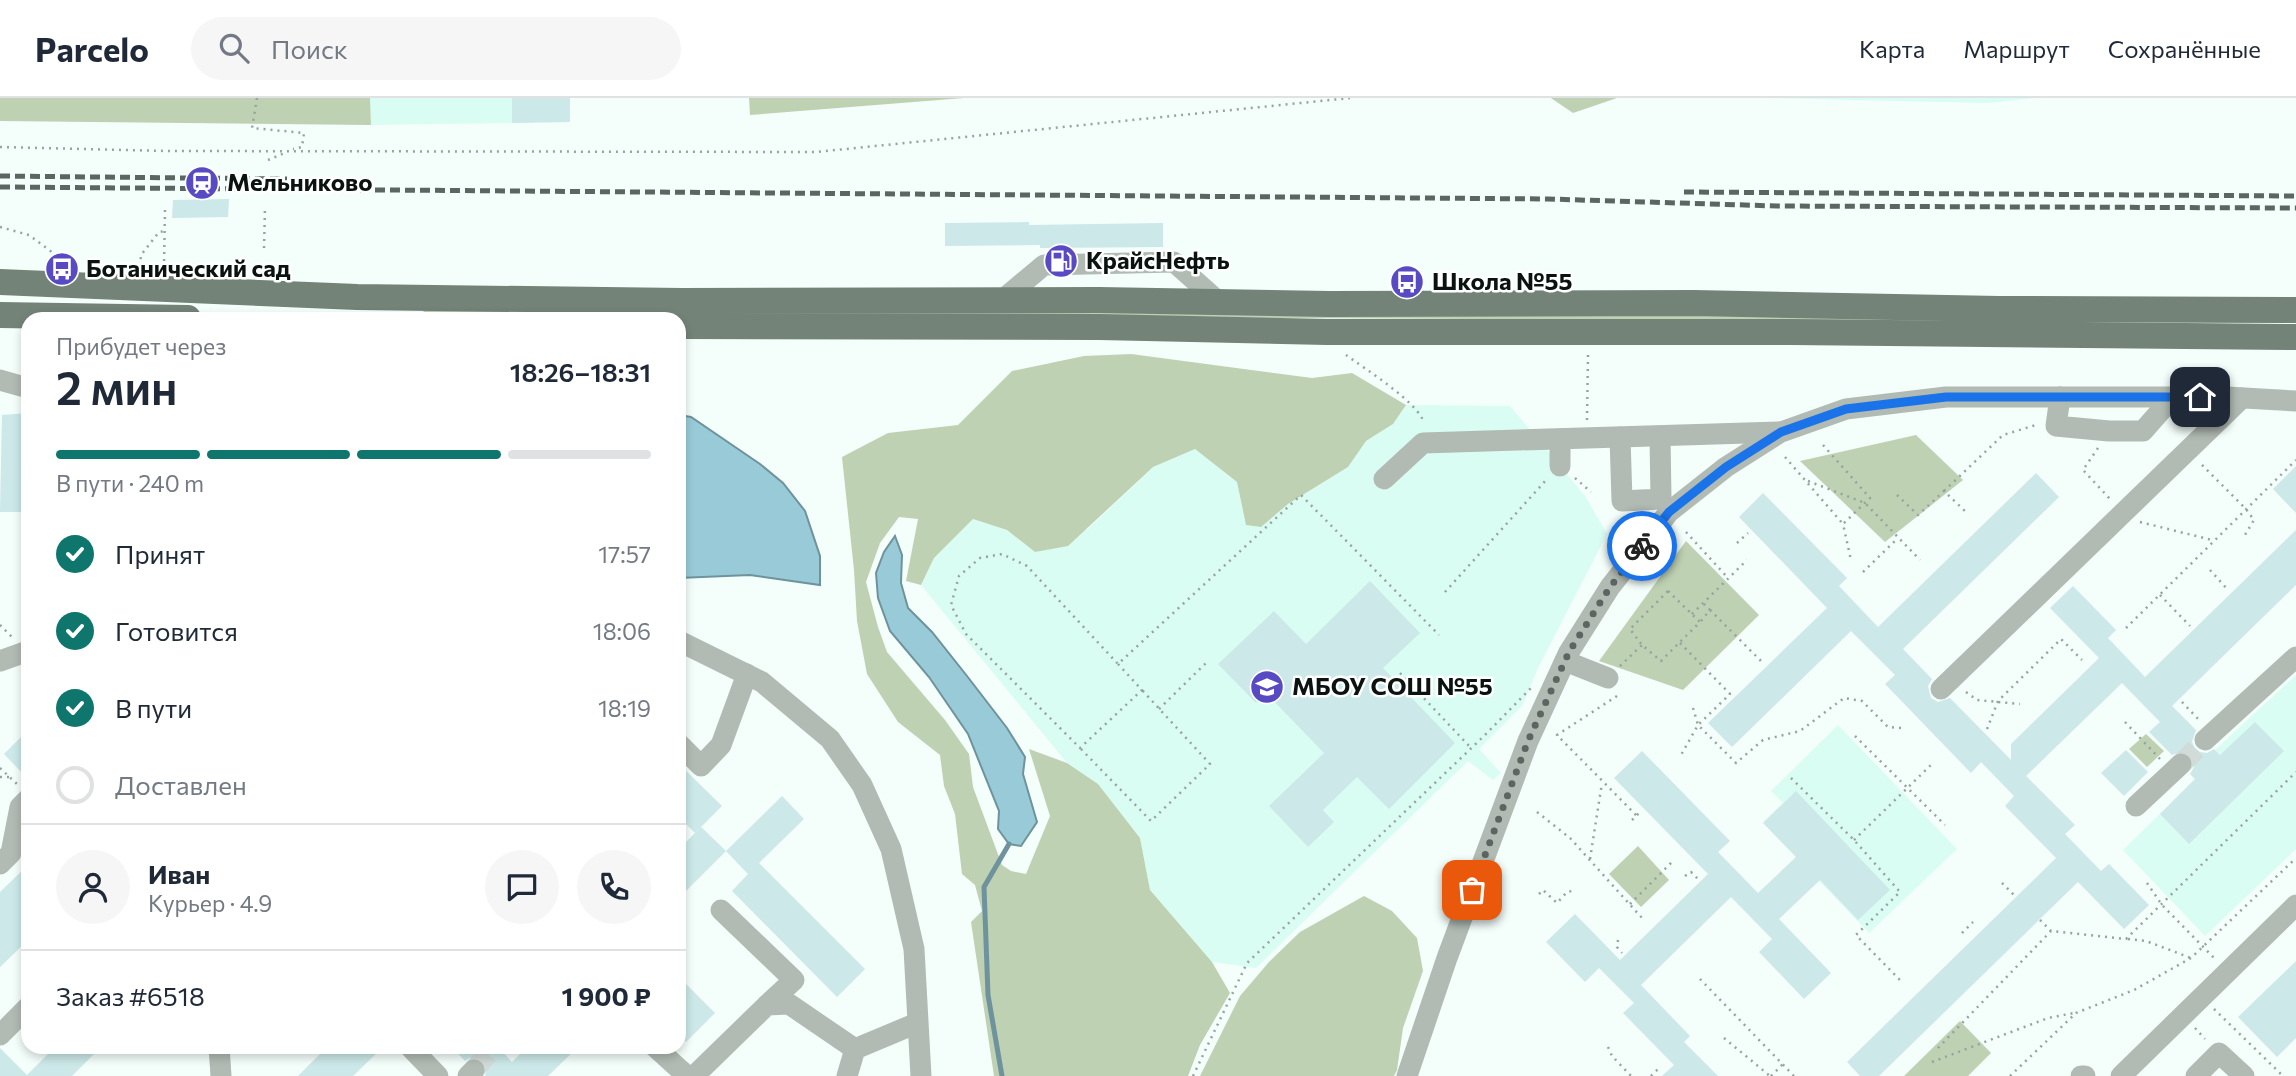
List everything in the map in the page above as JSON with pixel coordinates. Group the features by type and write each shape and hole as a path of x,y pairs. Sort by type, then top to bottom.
{"main road":[{"path":"0,282 357,297 538,300 1694,303 2012,309 2296,310"},
{"path":"0,315 21,315"},
{"path":"686,326 2296,337"}],"street":[{"path":"1001,301 1044,265 1174,262 1219,302"},
{"path":"185,312 186,291"},
{"path":"0,380 21,386"},
{"path":"1407,1076 1447,958 1528,741 1565,661 1610,587 1669,512 1726,467 1781,432 1846,409 1946,397 2173,397 2296,401"},
{"path":"2060,397 2056,426 2109,431 2143,431 2173,397"},
{"path":"1941,689 2242,398"},
{"path":"1384,479 1423,443 1781,432"},
{"path":"1620,437 1622,501 1661,499 1660,436"},
{"path":"1560,439 1560,466"},
{"path":"686,644 762,682 830,739 862,785 891,849 914,949 921,1076"},
{"path":"0,661 21,654"},
{"path":"2209,737 2296,657"},
{"path":"1565,661 1614,686"},
{"path":"686,751 701,766 721,745 747,674"},
{"path":"2136,806 2176,768"},
{"path":"0,864 11,853 21,802"},
{"path":"2121,1076 2296,905"},
{"path":"694,1076 794,980 722,910"},
{"path":"767,1005 789,1004 855,1049"},
{"path":"0,1035 21,1014"},
{"path":"855,1049 917,1023"},
{"path":"847,1076 855,1049"},
{"path":"2196,1076 2219,1053 2244,1076"},
{"path":"220,1054 221,1076"},
{"path":"417,1054 438,1076"},
{"path":"663,1054 687,1076"}],"path":[{"path":"257,98 252,128 304,133 302,147 268,160"},
{"path":"0,146 168,151 816,152 1350,98"},
{"path":"164,265 165,206"},
{"path":"264,248 265,208"},
{"path":"0,227 29,235 74,268"},
{"path":"140,267 141,255 159,232 165,231"},
{"path":"1341,351 1397,392 1422,417 1428,443"},
{"path":"1586,438 1588,381"},
{"path":"1897,495 1918,515 2003,435 2036,426 2042,421"},
{"path":"2109,431 2083,470 2124,513 2132,519 2214,540"},
{"path":"1823,445 1870,498 1843,524"},
{"path":"1785,457 1843,524 1851,560"},
{"path":"2126,628 2296,460"},
{"path":"1445,592 1560,466 1591,492"},
{"path":"2203,466 2254,520 2245,535"},
{"path":"1808,481 1865,503 1920,560"},
{"path":"1944,491 1968,513"},
{"path":"1118,664 1301,495 1439,635"},
{"path":"1686,532 1728,578"},
{"path":"1737,543 1748,533"},
{"path":"1863,572 1898,538"},
{"path":"1002,554 1027,566 1142,690 1210,764 1151,821 966,634 951,605 959,576 980,558 1002,554"},
{"path":"1692,614 1747,559"},
{"path":"2210,570 2228,590"},
{"path":"1700,622 1668,591 1630,629 1642,645 1661,661 1680,643 1700,622 1710,610"},
{"path":"2160,595 2190,626"},
{"path":"1703,603 1763,663"},
{"path":"1987,729 1998,701 2061,639 2082,660"},
{"path":"1680,643 1730,694 1698,724 1681,755"},
{"path":"1628,658 1642,645"},
{"path":"1159,709 1206,663"},
{"path":"1400,674 1471,748"},
{"path":"1193,1076 1247,963 1534,684"},
{"path":"1614,686 1557,735 1637,816"},
{"path":"1080,748 1142,690"},
{"path":"1967,693 1977,700 2020,704"},
{"path":"1693,708 1698,724 1736,763 1763,740 1801,731 1844,698 1862,701 1888,727 1901,728"},
{"path":"2182,702 2209,737"},
{"path":"2125,722 2176,768"},
{"path":"1855,736 1945,825"},
{"path":"1854,840 1934,762"},
{"path":"0,768 21,790"},
{"path":"2126,939 2296,772"},
{"path":"0,777 9,777"},
{"path":"1791,778 1854,840 1900,892 1856,935 1900,980"},
{"path":"1590,859 1602,782"},
{"path":"1538,812 1570,838 1590,859 1595,869 1642,918"},
{"path":"1632,820 1640,812"},
{"path":"1932,1062 2048,1018 2076,1013 2134,990 2204,948 2296,858"},
{"path":"1629,905 1672,862"},
{"path":"1685,876 1691,872 1698,879"},
{"path":"2002,883 2016,897"},
{"path":"2147,883 2162,905 2211,955"},
{"path":"1539,894 1543,890 1557,903 1567,892 1572,891"},
{"path":"2039,920 2051,931 2146,941 2191,958"},
{"path":"1962,933 1973,922"},
{"path":"1938,1048 2051,931"},
{"path":"1618,940 1616,947 1622,953"},
{"path":"1700,979 1794,1076"},
{"path":"2209,1005 2283,1076"},
{"path":"2010,1076 2076,1013"},
{"path":"2195,1028 2211,1045"},
{"path":"1724,1038 1771,1076 1783,1064"},
{"path":"1608,1047 1612,1056 1631,1076"},
{"path":"1651,1076 1659,1068"}],"shaded area":[{"path":"0,98 370,98 371,125 0,121"},
{"path":"370,98 570,98 570,122 371,125"},
{"path":"749,98 964,98 750,115"},
{"path":"1551,98 1617,98 1573,113"},
{"path":"1768,98 2037,98 1987,103"},
{"path":"423,309 2296,318 2296,323 686,315 686,312 424,312"},
{"path":"1131,354 1312,378 1352,373 1406,405 1393,424 1366,441 1348,467 1288,504 1261,527 1246,525 1237,482 1195,449 1153,467 1068,546 1035,552 1007,530 973,519 934,558 921,585 906,581 918,519 899,517 880,543 866,582 887,652 945,720 969,754 973,787 1002,865 1011,871 1026,874 1050,816 1029,749 1067,763 1098,784 1140,838 1150,890 1212,962 1230,993 1200,1045 1188,1076 994,1076 971,922 982,911 975,885 962,874 955,814 944,786 940,755 898,722 867,674 857,621 842,457 888,433 958,425 1012,371 1084,356"},
{"name":"МБОУ СОШ №55","path":"1406,405 1510,406 1585,496 1607,534 1538,668 1522,706 1479,749 1501,773 1493,780 1468,761 1256,968 1212,962 1150,890 1140,838 1098,784 1067,763 921,585 934,558 973,519 1007,530 1035,552 1088,529 1153,467 1195,449 1237,482 1246,525 1261,527 1288,504 1348,467 1366,441 1393,424"},
{"path":"1916,435 1963,480 1885,542 1800,461"},
{"path":"1686,541 1759,615 1683,690 1599,661"},
{"path":"2296,675 2296,849 2205,936 2123,850 2220,755 2215,750"},
{"path":"1838,725 1957,849 1869,933 1763,822 1783,803 1771,791"},
{"path":"2146,734 2164,751 2147,767 2129,749"},
{"path":"1638,846 1669,880 1641,907 1609,874"},
{"path":"1364,896 1392,911 1417,938 1423,971 1403,1028 1394,1076 1200,1076 1240,996 1269,962 1300,932"},
{"path":"1960,1021 1991,1053 1968,1076 1904,1076"}],"water":[{"path":"686,416 760,464 783,483 805,511 820,556 820,585 750,575 686,578"},
{"path":"895,536 902,555 901,583 908,608 932,632 967,676 1007,728 1025,757 1023,774 1037,822 1021,846 1009,844 998,829 999,811 968,734 929,677 890,631 878,598 876,573 884,552"}],"building":[{"path":"512,98 570,98 570,122 512,123"},
{"name":"Мельниково","path":"229,199 228,217 172,218 173,200"},
{"path":"1029,222 1029,225 1163,223 1163,247 945,246 945,223"},
{"path":"21,414 21,512 0,512 2,415"},
{"path":"2296,466 2296,513 2273,489"},
{"path":"2036,473 2059,497 1903,649 1932,679 1928,686 1931,698 1938,702 1950,698 2011,760 2011,744 2099,658 2050,608 2073,586 2116,630 2108,638 2145,677 2296,530 2296,585 2172,706 2196,730 2192,742 2200,752 2207,753 2214,749 2220,755 2255,722 2284,751 2189,844 2160,814 2195,779 2190,774 2194,760 2184,751 2172,755 2149,732 2160,722 2122,683 2026,776 2075,825 2065,834 2101,871 2109,864 2149,905 2124,929 2078,882 1879,1076 1860,1076 1847,1062 2056,858 2005,806 2014,796 1981,762 1971,773 1885,684 1895,675 1851,631 1732,747 1708,723 1827,608 1739,517 1763,493 1847,578 1839,586 1878,627"},
{"path":"1370,581 1420,633 1383,668 1455,743 1389,809 1357,777 1323,810 1334,822 1308,847 1269,806 1324,753 1266,693 1256,703 1218,664 1274,611 1306,644"},
{"path":"21,737 21,772 4,754"},
{"path":"2126,750 2148,772 2124,796 2101,773"},
{"path":"1642,751 1730,841 1718,852 1758,893 1796,857 1763,823 1796,791 1890,890 1858,920 1820,880 1779,919 1831,973 1804,999 1759,952 1772,939 1731,897 1641,985 1690,1036 1684,1042 1718,1076 1662,1076 1674,1065 1623,1013 1634,1003 1599,968 1585,982 1546,942 1575,914 1620,960 1708,874 1614,778"},
{"path":"686,771 722,806 695,833 686,824"},
{"path":"782,796 804,819 759,863 865,969 837,997 732,891 748,874 726,851"},
{"path":"701,827 726,851 686,891 686,842"},
{"path":"21,872 21,947 0,967 0,892"},
{"path":"2296,961 2296,1038 2277,1057 2238,1017"},
{"path":"686,984 715,1013 686,1042"},
{"path":"0,1048 27,1075 48,1054 94,1054 72,1076 0,1076"},
{"path":"320,1054 376,1054 353,1076 298,1076"},
{"path":"458,1054 504,1054 512,1062 520,1054 571,1054 548,1076 485,1076 487,1067 483,1060 471,1057 465,1061"}],"waterway":[{"path":"1002,1076 988,995 984,887 1009,844"}],"tunnel":[{"path":"2181,764 2205,740"},
{"path":"474,1070 487,1054"}],"railway":[{"path":"0,176 287,179"},
{"path":"0,187 1548,199 1777,206 2296,208"},
{"path":"1684,192 2296,196"}],"way so far":[{"path":"1472,890 1528,741 1569,652 1610,587 1642,546"}],"place":[{"name":"Мельниково","path":"202,183"},
{"name":"КрайсНефть","path":"1061,261"},
{"name":"Ботанический сад","path":"62,269"},
{"name":"Школа №55","path":"1407,282"},
{"name":"МБОУ СОШ №55","path":"1267,687"}],"route":[{"path":"1642,546 1669,512 1726,467 1781,432 1846,409 1946,397 2200,397"}]}
